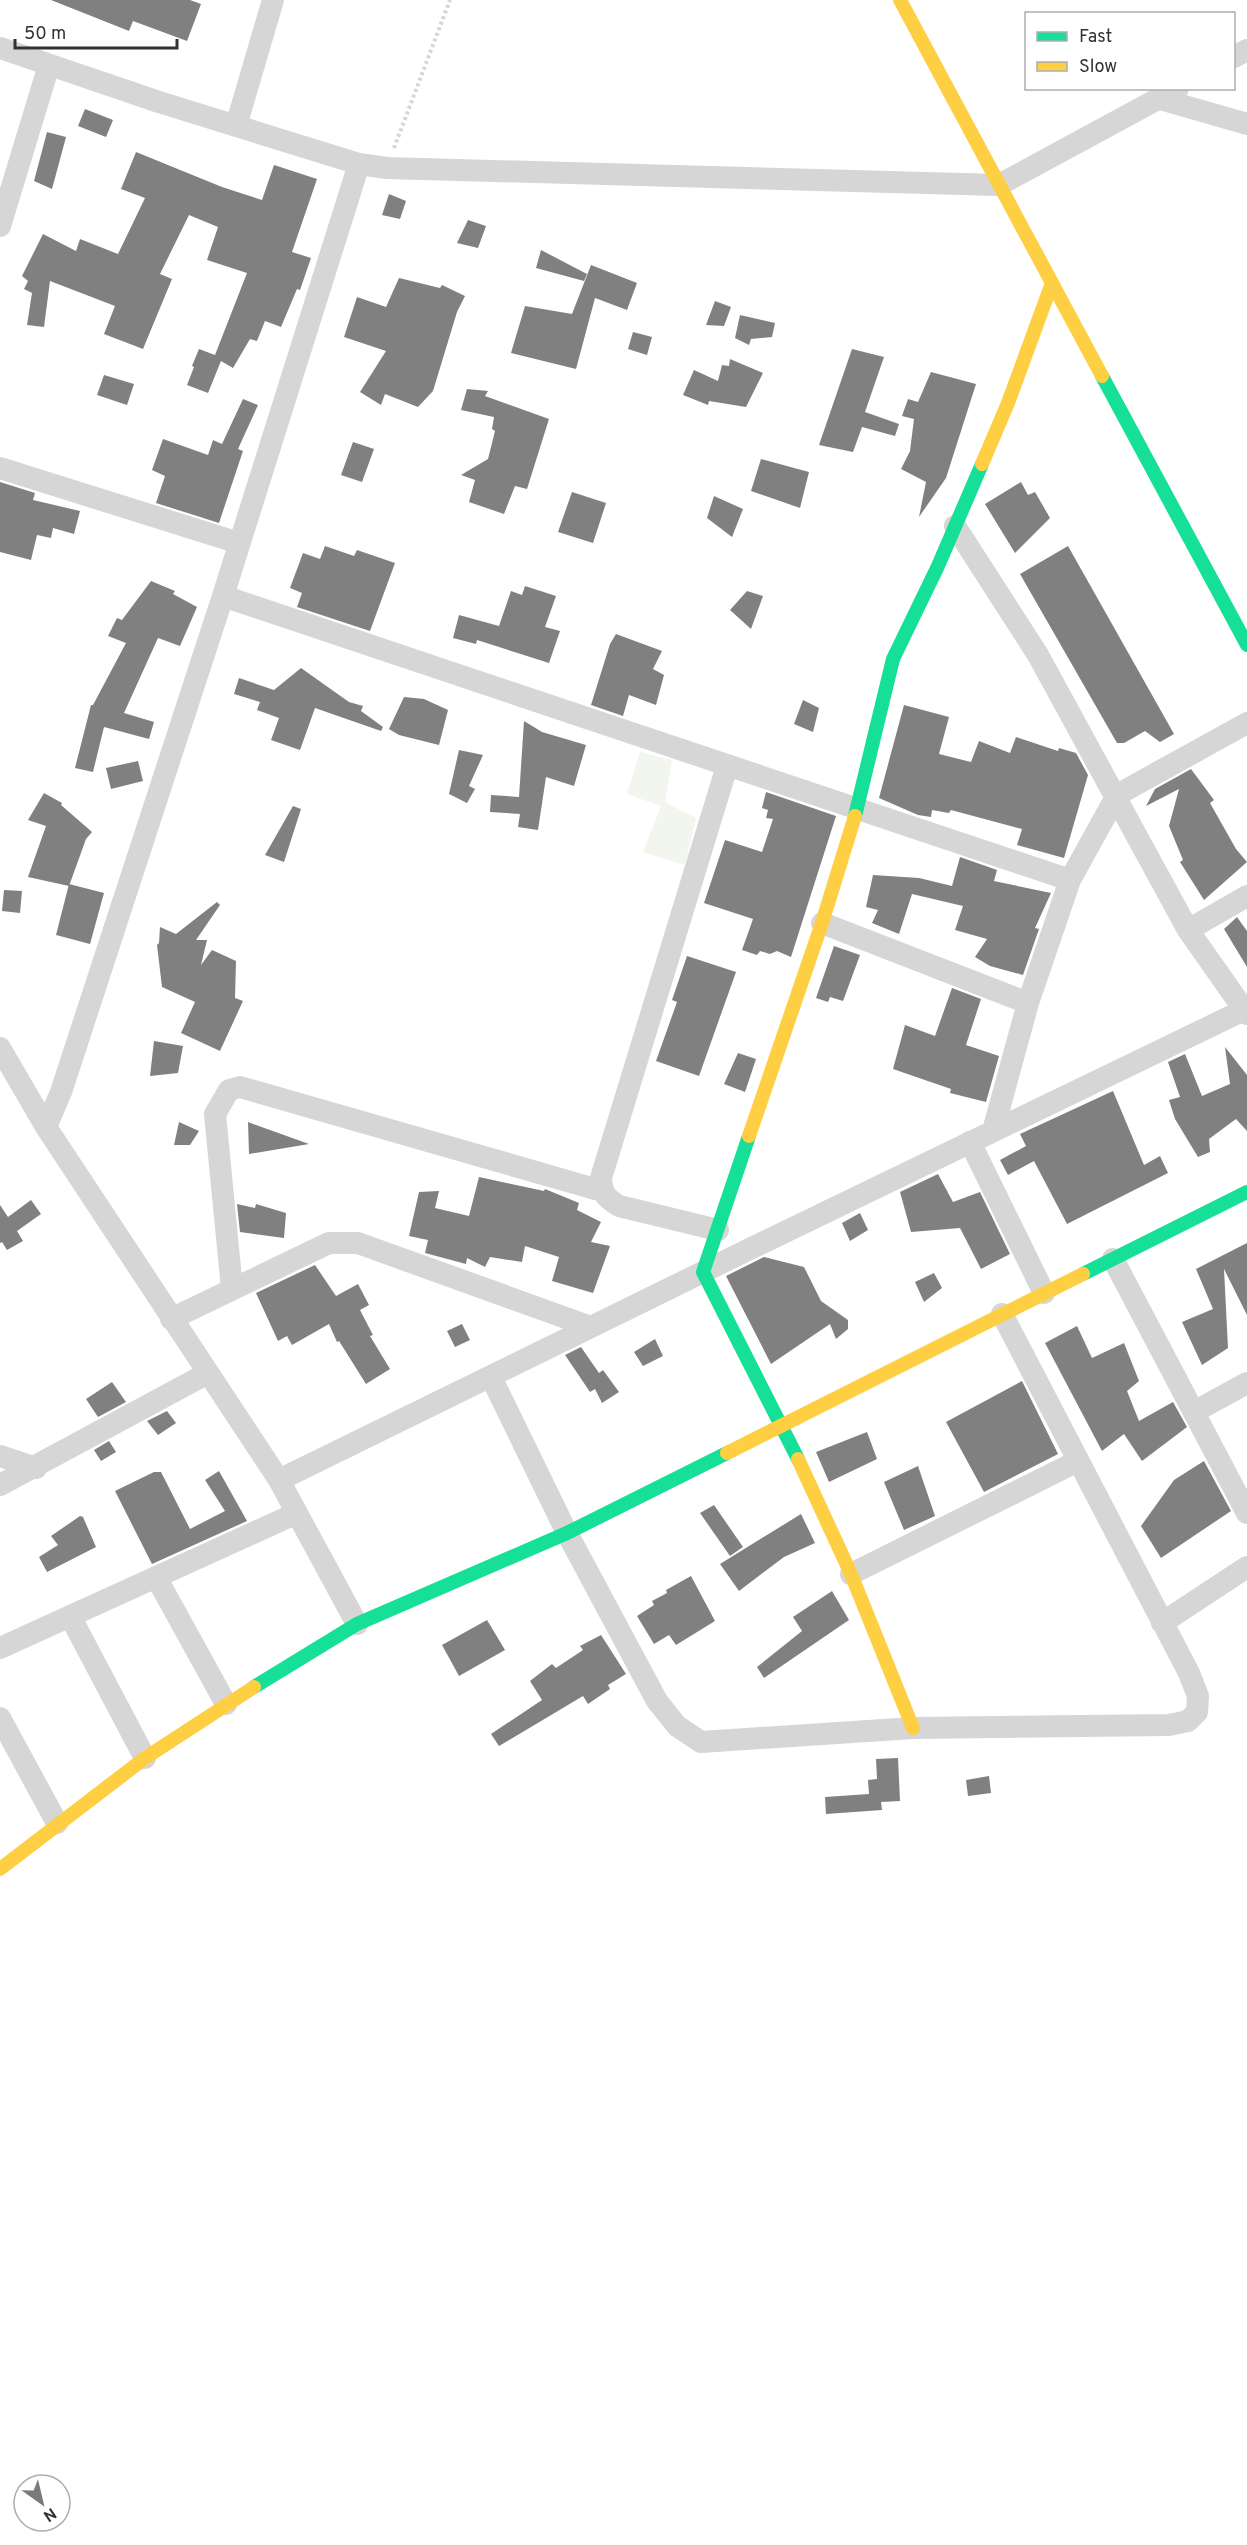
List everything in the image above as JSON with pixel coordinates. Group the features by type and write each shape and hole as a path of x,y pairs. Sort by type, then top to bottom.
{"street":[{"path":"236,126 273,0"},
{"path":"900,0 1052,283 1239,618 1247,645"},
{"path":"0,48 236,126 359,164 387,168 999,185 1169,94 1247,124"},
{"path":"0,226 49,65"},
{"path":"46,1127 61,1092 223,596 359,164"},
{"path":"913,1728 851,1574 783,1427 704,1272 822,923 857,810 893,659 1008,403 1052,283"},
{"path":"0,468 239,543"},
{"path":"279,1480 970,1142 1246,1012 1188,930 1117,795 1038,655 954,525"},
{"path":"223,596 1070,880"},
{"path":"993,1131 1028,1003 1070,880 1117,795 1247,723"},
{"path":"718,1230 619,1206 607,1199 602,1191 601,1178 727,766"},
{"path":"1188,930 1247,896"},
{"path":"822,923 1028,1003"},
{"path":"0,1048 46,1127 279,1480 357,1624"},
{"path":"232,1289 215,1114 229,1090 240,1087 602,1191"},
{"path":"970,1142 1044,1293"},
{"path":"0,1869 57,1823 145,1758 226,1704 357,1624 567,1533 783,1427 1002,1314 1247,1192"},
{"path":"171,1319 329,1243 339,1241 358,1244 591,1327"},
{"path":"1113,1259 1247,1513"},
{"path":"491,1377 567,1533 657,1701 665,1714 687,1735 701,1742 913,1728 1169,1725 1188,1720 1197,1712 1198,1696 1189,1673 1002,1314"},
{"path":"0,1485 36,1468 208,1373"},
{"path":"1194,1412 1247,1383"},
{"path":"0,1456 36,1468"},
{"path":"851,1574 1078,1461"},
{"path":"0,1648 297,1514"},
{"path":"1162,1623 1247,1567"},
{"path":"156,1577 226,1704"},
{"path":"70,1616 145,1758"},
{"path":"0,1718 57,1823"}],"path":[{"path":"387,168 450,0"}],"shaded area":[{"path":"640,752 672,760 665,802 696,818 685,865 643,852 661,806 627,794"}],"building":[{"path":"51,0 190,0 201,4 187,41 133,21 129,31"},
{"path":"85,109 113,120 106,137 78,126"},
{"path":"47,132 66,137 52,189 34,181"},
{"path":"136,152 222,187 262,200 274,165 317,179 292,252 311,258 300,290 297,289 281,327 265,321 257,341 250,339 233,368 221,361 208,393 187,385 194,367 192,366 199,349 215,355 247,273 207,260 218,227 189,215 160,274 172,279 143,349 104,334 115,306 50,281 44,327 27,325 32,293 24,289 28,281 22,276 43,234 76,251 80,239 118,254 145,198 121,189"},
{"path":"389,194 406,201 400,219 382,215"},
{"path":"468,220 486,226 478,248 457,243"},
{"path":"541,250 587,274 584,281 536,268"},
{"path":"591,265 637,283 627,310 595,298 576,369 511,353 525,306 572,314"},
{"path":"399,278 440,288 442,285 465,296 457,312 433,391 418,407 385,394 381,405 360,392 386,351 344,337 357,297 386,307"},
{"path":"715,301 731,307 724,326 706,325"},
{"path":"740,315 775,323 772,337 751,339 749,345 735,338"},
{"path":"633,332 652,337 647,355 628,349"},
{"path":"852,349 884,357 865,412 899,424 895,436 862,427 853,452 819,445"},
{"path":"730,359 763,373 746,407 709,401 708,405 683,395 694,370 718,381 722,365 729,366"},
{"path":"931,372 976,384 946,478 919,517 926,482 901,469 910,451 914,419 902,416 908,399 918,402"},
{"path":"104,375 134,384 127,405 97,395"},
{"path":"467,389 488,391 485,396 549,419 527,489 515,486 504,514 469,502 475,480 461,475 488,459 495,431 492,429 494,417 461,410"},
{"path":"243,399 258,405 238,449 243,451 219,523 156,503 165,476 152,470 163,439 208,455 213,440 222,444"},
{"path":"353,442 374,449 362,482 341,475"},
{"path":"761,459 809,472 800,508 751,491"},
{"path":"0,482 35,493 33,500 80,511 74,534 53,528 51,538 37,535 31,560 0,552"},
{"path":"1021,482 1028,495 1035,492 1050,518 1015,553 985,504"},
{"path":"572,492 606,503 593,543 558,532"},
{"path":"714,496 743,509 732,537 707,518"},
{"path":"325,546 354,556 357,550 395,563 370,631 297,607 302,593 290,588 303,553 320,559"},
{"path":"1068,546 1174,734 1160,742 1145,731 1124,743 1117,743 1020,574"},
{"path":"151,581 175,591 173,594 197,607 180,646 158,638 124,713 154,722 149,739 104,727 93,772 75,768 91,705 126,643 108,636 117,618 122,620"},
{"path":"525,586 556,596 545,627 560,631 549,663 477,640 476,644 453,638 459,615 499,626 511,591 522,595"},
{"path":"747,591 763,596 751,629 730,610"},
{"path":"616,634 662,651 653,669 664,675 656,705 629,695 623,716 591,705 610,644"},
{"path":"301,668 349,702 363,706 361,711 383,727 381,731 315,708 300,750 271,740 279,718 257,710 260,702 234,694 239,678 274,690"},
{"path":"404,697 424,699 448,710 439,745 399,735 389,729"},
{"path":"803,700 819,708 813,732 794,724"},
{"path":"904,705 949,717 939,754 971,762 979,741 1010,753 1016,737 1058,751 1059,748 1076,753 1088,775 1064,858 1017,845 1022,829 951,810 949,813 932,810 931,817 918,815 879,798"},
{"path":"524,721 542,732 586,745 574,786 546,777 538,830 518,827 520,814 490,812 491,795 519,797"},
{"path":"459,750 483,755 469,786 475,789 467,803 449,794"},
{"path":"138,761 143,781 111,789 106,768"},
{"path":"1191,769 1214,800 1210,803 1236,849 1247,862 1204,900 1180,862 1183,860 1169,826 1179,789 1146,806 1155,789"},
{"path":"766,792 836,816 791,957 777,951 770,954 760,951 757,955 742,950 753,919 704,903 725,840 762,852 773,819 766,818 768,810 762,808"},
{"path":"44,793 62,803 61,805 92,832 86,839 69,886 28,877 46,826 28,820"},
{"path":"293,806 301,809 284,862 265,855"},
{"path":"960,857 997,870 994,881 1051,893 1035,928 1039,929 1023,975 990,966 975,957 987,939 955,930 963,906 912,894 899,934 872,923 878,910 866,907 873,875 919,878 952,886"},
{"path":"69,884 104,893 90,944 56,935"},
{"path":"4,890 22,891 20,913 2,911"},
{"path":"217,902 220,905 196,940 207,940 201,965 212,950 236,961 235,998 243,1001 220,1051 181,1033 195,1002 162,987 157,945 160,927 176,934"},
{"path":"1237,917 1247,931 1247,967 1224,929"},
{"path":"834,946 860,955 843,1001 830,997 828,1002 816,998"},
{"path":"687,956 736,972 699,1076 656,1061 677,1002 672,1000"},
{"path":"952,988 981,999 966,1045 999,1056 986,1102 950,1093 951,1089 893,1069 905,1025 935,1036"},
{"path":"154,1041 183,1046 178,1073 150,1076"},
{"path":"1225,1047 1247,1075 1247,1131 1236,1119 1209,1139 1210,1152 1198,1157 1175,1119 1169,1100 1180,1097 1168,1062 1185,1054 1202,1096 1230,1084"},
{"path":"738,1053 756,1059 745,1092 724,1084"},
{"path":"1113,1091 1144,1165 1160,1156 1168,1173 1067,1224 1034,1161 1008,1175 1000,1160 1026,1146 1020,1134"},
{"path":"179,1122 199,1131 190,1145 174,1145"},
{"path":"248,1122 309,1144 249,1154"},
{"path":"938,1174 953,1202 980,1192 1010,1254 981,1269 960,1228 911,1232 900,1192"},
{"path":"479,1177 544,1191 545,1189 579,1203 577,1210 601,1222 591,1242 610,1246 593,1293 552,1281 559,1257 525,1246 522,1262 490,1257 485,1267 467,1258 466,1264 425,1253 428,1240 409,1236 419,1192 439,1191 435,1208 469,1216"},
{"path":"31,1200 41,1214 17,1231 23,1241 7,1250 2,1242 0,1243 0,1205 8,1217"},
{"path":"237,1204 255,1208 256,1204 286,1213 284,1238 240,1232"},
{"path":"860,1213 868,1230 850,1241 842,1223"},
{"path":"1247,1243 1247,1315 1224,1269 1228,1348 1202,1365 1182,1322 1213,1309 1196,1269"},
{"path":"764,1257 804,1267 821,1301 848,1320 848,1329 836,1339 830,1324 771,1364 726,1276"},
{"path":"315,1265 336,1296 358,1284 369,1305 360,1310 373,1335 370,1336 390,1369 366,1384 339,1341 337,1342 329,1324 292,1345 287,1336 278,1341 256,1293"},
{"path":"934,1273 942,1288 924,1302 915,1282"},
{"path":"462,1324 470,1340 455,1347 447,1331"},
{"path":"1077,1326 1092,1358 1124,1343 1139,1381 1127,1391 1139,1421 1173,1402 1187,1427 1142,1461 1124,1434 1102,1451 1045,1343"},
{"path":"655,1339 663,1356 643,1366 634,1352"},
{"path":"581,1347 599,1373 603,1370 619,1392 602,1403 595,1389 590,1392 565,1355"},
{"path":"1022,1381 1058,1454 984,1492 946,1422"},
{"path":"112,1382 126,1402 98,1417 86,1399"},
{"path":"167,1411 176,1423 158,1435 147,1421"},
{"path":"867,1432 877,1459 829,1482 816,1452"},
{"path":"109,1441 116,1452 101,1461 94,1450"},
{"path":"1204,1461 1231,1511 1161,1558 1141,1526 1174,1480"},
{"path":"918,1466 935,1516 904,1530 884,1482"},
{"path":"219,1471 247,1521 152,1564 115,1491 154,1472 161,1472 190,1529 225,1511 205,1480"},
{"path":"714,1505 743,1547 730,1556 700,1513"},
{"path":"801,1514 815,1543 784,1557 739,1591 720,1564"},
{"path":"80,1516 83,1517 96,1547 47,1572 39,1557 58,1545 51,1536"},
{"path":"691,1576 715,1621 676,1645 669,1635 654,1644 637,1616 654,1605 652,1601 667,1593 666,1590"},
{"path":"832,1591 849,1620 764,1678 757,1667 802,1631 793,1617"},
{"path":"487,1620 505,1650 459,1676 442,1645"},
{"path":"601,1635 626,1674 608,1685 610,1689 588,1704 583,1696 499,1746 491,1734 542,1700 530,1681 552,1664 556,1668 583,1650 580,1646"},
{"path":"898,1758 900,1801 881,1802 882,1810 826,1814 825,1797 869,1794 868,1780 877,1779 876,1759"},
{"path":"989,1776 991,1793 968,1796 966,1780"}],"traffic: fast":[{"path":"1102,376 1247,645"},
{"path":"855,816 893,659 938,566 982,464"},
{"path":"749,1136 703,1272 798,1459"},
{"path":"1083,1274 1247,1192"},
{"path":"254,1687 357,1624 567,1533 727,1453"}],"traffic: slow":[{"path":"900,0 1102,376"},
{"path":"982,464 1008,403 1052,283"},
{"path":"749,1136 822,923 855,816"},
{"path":"727,1453 1083,1274"},
{"path":"798,1459 851,1574 913,1728"},
{"path":"0,1869 145,1758 254,1687"}]}
